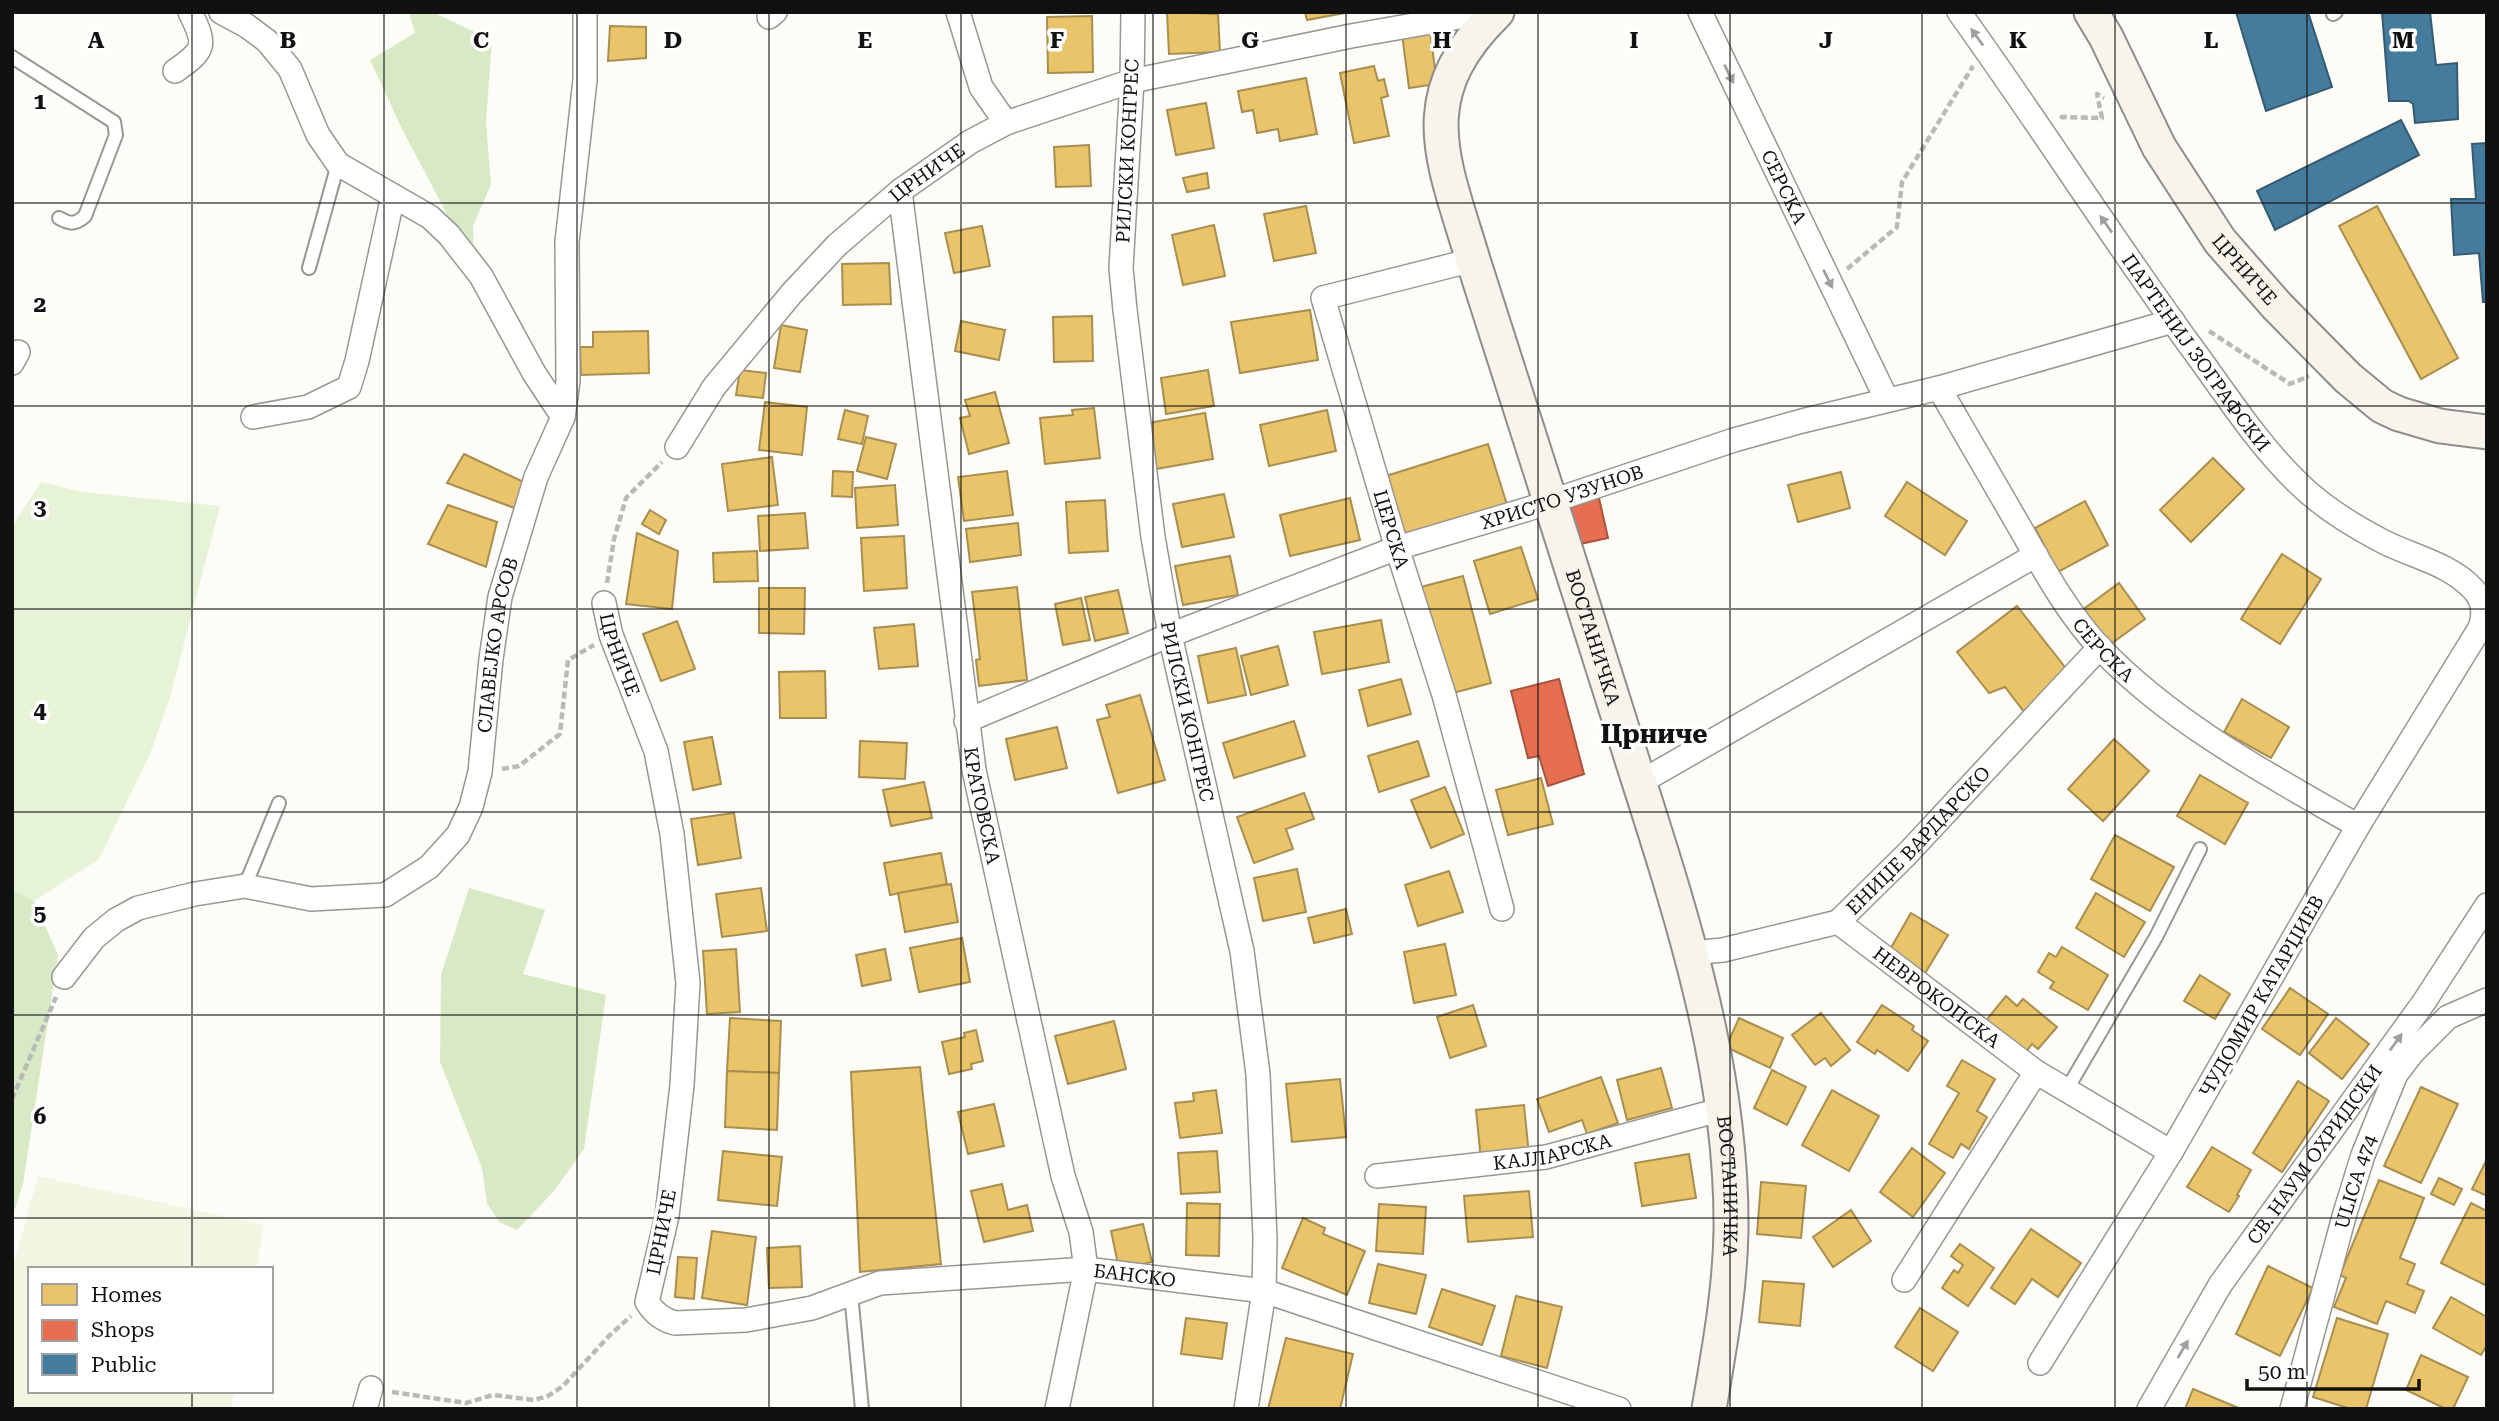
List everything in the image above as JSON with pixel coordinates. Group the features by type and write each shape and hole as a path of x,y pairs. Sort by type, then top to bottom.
{"street":[{"path":"175,71 197,57 201,50 202,40 190,12"},
{"path":"221,12 267,41 290,69 318,135 338,164 430,217 449,235 481,276 528,363 562,417"},
{"name":"СЛАВЕЈКО АРСОВ","path":"65,977 94,938 116,920 138,908 195,894 245,887 311,899 385,895 429,867 458,835 471,807 481,772 491,659 500,597 536,477 562,417 568,381 567,242 585,79 585,12"},
{"path":"958,12 981,87 1006,123"},
{"name":"РИЛСКИ КОНГРЕС","path":"1133,12 1132,82 1121,268 1153,537 1170,635 1242,951 1258,1074 1265,1238 1264,1291 1246,1409"},
{"name":"ЦРНИЧЕ","path":"677,447 714,387 792,293 837,245 900,191 970,142 1006,123 1132,82 1407,19 1488,12"},
{"name":"ВОСТАНИЧКА","path":"1497,12 1478,31 1459,57 1445,90 1441,110 1442,152 1473,260 1692,953 1723,1109 1729,1173 1731,1232 1726,1296 1709,1409"},
{"name":"СЕРСКА","path":"1700,12 1887,400"},
{"name":"ПАРТЕНИЈ ЗОГРАФСКИ","path":"1959,12 2257,438 2298,483 2335,513 2386,543 2439,566 2466,582 2478,595 2483,607 2480,628"},
{"name":"ЦРНИЧЕ","path":"2091,12 2106,37 2152,135 2220,241 2277,306 2373,400 2399,414 2440,426 2487,432"},
{"name":"КРАТОВСКА","path":"900,191 974,770 1063,1176 1081,1232 1086,1269 1057,1409"},
{"path":"253,418 308,407 349,387 393,196"},
{"name":"ЦЕРСКА","path":"1473,260 1323,298 1397,548 1444,695 1502,909"},
{"name":"ХРИСТО УЗУНОВ","path":"966,721 1170,635 1397,548 1525,510 1734,440 1940,388 2173,321"},
{"name":"СЕРСКА","path":"1940,388 2064,602 2099,647 2132,679 2189,722 2358,827"},
{"path":"1639,783 2036,555"},
{"name":"ЦРНИЧЕ","path":"604,603 611,635 656,751 672,834 688,983 682,1084 669,1203 647,1301"},
{"name":"ЧУДОМИР КАТАРЏИЕВ","path":"2040,1363 2171,1152 2358,827 2480,628"},
{"name":"ЕНИЏЕ ВАРДАРСКО","path":"1692,953 1723,950 1838,922 1908,853 2099,647"},
{"name":"СВ. НАУМ ОХРИДСКИ","path":"2149,1409 2220,1285 2424,1002 2487,905"},
{"name":"НЕВРОКОПСКА","path":"1838,922 2036,1072 2171,1152"},
{"name":"ULICA 474","path":"2292,1409 2363,1155 2396,1074 2413,1052 2448,1017 2487,1000"},
{"path":"1904,1280 2036,1072"},
{"name":"КАЈЛАРСКА","path":"1377,1176 1546,1157 1723,1109"},
{"name":"БАНСКО","path":"647,1301 666,1321 734,1321 812,1308 880,1283 1086,1269 1264,1291 1619,1409"}],"lane":[{"path":"12,57 114,122 117,127 85,216 78,223 69,224 59,218"},
{"path":"309,268 338,164"},
{"path":"245,887 279,803"},
{"path":"2066,1091 2156,937 2200,849"},
{"path":"851,1294 862,1409"}],"path":[{"path":"1830,283 1897,227 1902,182 1984,47"},
{"path":"2050,143 2062,117 2102,118 2097,94 2108,100"},
{"path":"2173,321 2183,314 2290,384 2335,365"},
{"name":"ЦРНИЧЕ","path":"604,603 614,539 626,498 677,447"},
{"path":"481,772 519,766 560,734 568,660 611,635"},
{"path":"12,1099 65,977"},
{"path":"368,1399 466,1403 493,1395 534,1400 548,1396 563,1386 608,1336 647,1301"}],"green space":[{"path":"409,12 432,12 492,40 486,122 491,185 473,226 474,265 403,131 370,60 415,33"},
{"path":"41,482 83,492 220,506 170,697 150,754 99,859 34,901 12,889 12,527"},
{"path":"469,888 545,910 523,974 606,995 584,1149 554,1191 517,1230 499,1222 487,1203 482,1168 440,1062 441,975"},
{"path":"12,889 34,901 58,955 23,1184 12,1218"},
{"path":"38,1176 264,1225 256,1267 28,1267 28,1393 235,1393 231,1409 12,1409 12,1271"}],"building: Homes":[{"path":"1167,12 1218,14 1220,52 1169,54"},
{"path":"1305,12 1350,12 1307,20"},
{"path":"1092,16 1093,72 1048,73 1047,17"},
{"path":"610,26 646,27 646,58 608,61"},
{"path":"1430,31 1437,84 1409,88 1402,34"},
{"path":"1374,66 1378,81 1384,79 1388,96 1381,98 1389,136 1354,143 1340,73"},
{"path":"1306,78 1317,134 1280,141 1278,129 1257,133 1253,110 1242,112 1238,91"},
{"path":"1206,103 1214,148 1176,155 1167,110"},
{"path":"1089,145 1091,186 1056,187 1054,147"},
{"path":"1207,173 1209,188 1187,192 1183,178"},
{"path":"1306,206 1316,253 1274,261 1264,214"},
{"path":"2377,206 2458,358 2421,379 2339,226"},
{"path":"1214,225 1225,276 1183,285 1172,235"},
{"path":"982,226 990,266 954,273 945,233"},
{"path":"889,263 891,304 843,305 842,264"},
{"path":"1310,310 1318,360 1240,373 1231,322"},
{"path":"1092,316 1093,361 1054,362 1053,317"},
{"path":"961,321 1005,330 999,360 955,351"},
{"path":"781,325 807,330 800,372 774,368"},
{"path":"648,331 649,373 581,375 580,347 593,347 593,332"},
{"path":"740,370 766,373 763,398 736,395"},
{"path":"1208,370 1214,406 1166,414 1161,378"},
{"path":"995,392 1009,443 969,454 960,418 970,416 965,400"},
{"path":"765,402 807,407 802,455 759,450"},
{"path":"1094,408 1100,458 1045,464 1040,418 1073,415 1072,410"},
{"path":"845,410 868,416 862,444 838,439"},
{"path":"1327,410 1336,451 1269,466 1260,425"},
{"path":"1205,413 1213,459 1156,469 1148,423"},
{"path":"866,437 896,444 887,479 857,471"},
{"path":"1488,444 1508,508 1404,535 1386,476"},
{"path":"464,454 528,484 517,509 447,483"},
{"path":"772,457 778,505 728,511 722,464"},
{"path":"2213,458 2244,489 2191,542 2160,510"},
{"path":"833,471 853,472 852,497 832,496"},
{"path":"1007,471 1013,515 964,521 958,477"},
{"path":"1841,472 1850,508 1798,522 1788,485"},
{"path":"1907,482 1967,521 1945,555 1885,516"},
{"path":"895,485 898,525 857,528 855,488"},
{"path":"1224,494 1234,537 1182,547 1173,504"},
{"path":"1350,498 1360,540 1290,556 1280,515"},
{"path":"1105,500 1108,551 1069,553 1066,502"},
{"path":"2085,501 2108,545 2058,572 2035,528"},
{"path":"448,505 497,522 486,567 428,544"},
{"path":"650,510 666,520 659,534 642,524"},
{"path":"805,513 808,548 760,551 758,516"},
{"path":"1018,523 1021,555 970,562 966,529"},
{"path":"637,533 678,551 672,609 626,604"},
{"path":"904,536 907,588 864,591 861,538"},
{"path":"1521,547 1538,599 1490,614 1474,561"},
{"path":"757,551 758,581 714,582 713,553"},
{"path":"2282,554 2321,579 2280,644 2241,619"},
{"path":"1230,556 1238,595 1183,605 1175,566"},
{"path":"1463,576 1491,683 1445,695 1417,588"},
{"path":"2119,583 2145,619 2108,646 2081,611"},
{"path":"1017,587 1027,680 979,686 976,660 980,659 972,592"},
{"path":"759,588 805,588 804,634 759,633"},
{"path":"1118,590 1128,633 1095,641 1085,597"},
{"path":"1081,598 1090,640 1063,645 1055,604"},
{"path":"2017,606 2072,676 2025,713 2005,687 1989,693 1957,652"},
{"path":"1381,620 1389,662 1322,674 1314,632"},
{"path":"677,621 695,669 661,681 643,634"},
{"path":"914,624 918,666 879,669 874,628"},
{"path":"1278,646 1288,685 1251,695 1241,656"},
{"path":"1236,648 1246,695 1208,703 1198,656"},
{"path":"825,671 826,718 780,718 779,672"},
{"path":"1401,679 1411,714 1368,726 1359,690"},
{"path":"1140,695 1165,780 1118,793 1097,720 1110,717 1106,705"},
{"path":"2242,699 2289,727 2271,758 2224,732"},
{"path":"1294,721 1305,756 1234,778 1223,743"},
{"path":"1057,727 1067,768 1015,780 1006,739"},
{"path":"712,737 721,784 693,790 684,742"},
{"path":"2114,739 2149,771 2103,821 2068,789"},
{"path":"860,741 907,743 905,779 859,777"},
{"path":"1418,741 1429,776 1379,792 1368,756"},
{"path":"2200,775 2248,803 2225,844 2177,816"},
{"path":"1541,778 1553,824 1508,835 1496,790"},
{"path":"924,782 932,818 891,826 883,790"},
{"path":"1445,787 1464,834 1431,848 1411,800"},
{"path":"1304,793 1314,819 1286,829 1293,849 1254,863 1237,817"},
{"path":"734,813 741,858 698,865 691,819"},
{"path":"2115,835 2174,867 2150,911 2091,879"},
{"path":"941,853 947,884 890,895 884,863"},
{"path":"1297,869 1306,912 1263,921 1254,878"},
{"path":"1449,871 1463,912 1418,926 1405,885"},
{"path":"951,884 958,922 905,932 898,893"},
{"path":"761,888 767,931 722,937 716,894"},
{"path":"2096,893 2145,922 2124,957 2076,928"},
{"path":"1346,909 1352,934 1314,943 1308,918"},
{"path":"1911,913 1948,935 1924,975 1888,953"},
{"path":"962,938 970,982 919,992 910,948"},
{"path":"1445,944 1456,995 1414,1003 1404,952"},
{"path":"2062,947 2108,975 2088,1010 2050,988 2054,982 2038,972 2049,953 2056,957"},
{"path":"736,949 740,1012 707,1014 703,951"},
{"path":"885,949 891,980 862,986 856,955"},
{"path":"2200,975 2230,994 2215,1019 2184,1001"},
{"path":"2290,988 2328,1014 2300,1055 2262,1029"},
{"path":"2006,996 2017,1006 2023,999 2057,1027 2038,1049 2032,1044 2023,1056 1984,1023"},
{"path":"1473,1005 1486,1046 1450,1058 1437,1017"},
{"path":"1882,1005 1914,1026 1912,1030 1928,1041 1908,1071 1877,1050 1875,1054 1857,1042"},
{"path":"1821,1013 1850,1050 1831,1066 1825,1058 1815,1065 1792,1035"},
{"path":"730,1018 781,1021 779,1073 727,1071"},
{"path":"1739,1018 1783,1038 1770,1068 1726,1047"},
{"path":"2336,1018 2369,1044 2342,1079 2309,1053"},
{"path":"1114,1021 1126,1069 1068,1084 1055,1036"},
{"path":"976,1030 983,1061 971,1064 972,1069 949,1074 942,1042 965,1037 964,1033"},
{"path":"1962,1060 1995,1079 1977,1111 1987,1117 1969,1149 1961,1144 1953,1158 1929,1144 1959,1093 1947,1086"},
{"path":"920,1067 941,1264 860,1272 851,1072"},
{"path":"1661,1068 1672,1108 1627,1120 1617,1080"},
{"path":"1772,1070 1806,1087 1787,1125 1754,1108"},
{"path":"727,1071 779,1073 777,1130 725,1127"},
{"path":"1601,1077 1618,1123 1587,1134 1582,1120 1549,1132 1537,1099"},
{"path":"1340,1079 1346,1137 1292,1142 1286,1084"},
{"path":"2298,1081 2329,1101 2282,1172 2253,1153"},
{"path":"2421,1087 2458,1104 2421,1183 2384,1166"},
{"path":"1216,1090 1222,1133 1180,1138 1175,1103 1194,1101 1193,1093"},
{"path":"1832,1090 1879,1116 1849,1171 1802,1145"},
{"path":"994,1104 1004,1146 968,1154 958,1112"},
{"path":"1524,1105 1529,1155 1481,1160 1476,1110"},
{"path":"2212,1147 2251,1170 2229,1212 2187,1187"},
{"path":"1912,1148 1945,1173 1913,1217 1880,1192"},
{"path":"723,1151 782,1157 777,1206 718,1200"},
{"path":"1217,1151 1220,1192 1181,1194 1178,1153"},
{"path":"1689,1154 1696,1198 1642,1206 1635,1163"},
{"path":"2487,1159 2487,1196 2472,1189"},
{"path":"2439,1178 2462,1189 2454,1205 2431,1194"},
{"path":"2379,1180 2424,1198 2400,1258 2415,1264 2407,1284 2424,1291 2415,1313 2386,1301 2377,1324 2334,1307 2346,1278 2340,1275"},
{"path":"1761,1182 1806,1186 1801,1238 1757,1234"},
{"path":"1002,1184 1008,1210 1027,1205 1033,1231 984,1242 971,1191"},
{"path":"1529,1191 1533,1237 1468,1242 1464,1196"},
{"path":"1187,1203 1220,1204 1219,1256 1186,1255"},
{"path":"2471,1203 2487,1211 2487,1286 2441,1263"},
{"path":"1379,1204 1426,1207 1423,1254 1376,1251"},
{"path":"1851,1210 1871,1241 1833,1267 1813,1237"},
{"path":"1303,1218 1325,1228 1323,1234 1365,1251 1347,1295 1282,1268"},
{"path":"1143,1224 1152,1262 1119,1269 1111,1231"},
{"path":"2031,1229 2081,1263 2058,1297 2032,1279 2015,1304 1991,1288"},
{"path":"712,1231 756,1237 747,1305 702,1298"},
{"path":"1960,1244 1994,1268 1968,1306 1942,1288 1954,1270 1958,1273 1963,1265 1951,1256"},
{"path":"800,1246 802,1287 769,1288 767,1248"},
{"path":"678,1257 697,1258 694,1299 675,1297"},
{"path":"1378,1264 1426,1275 1416,1314 1369,1303"},
{"path":"2268,1266 2313,1288 2280,1356 2236,1334"},
{"path":"1763,1281 1804,1284 1800,1326 1759,1322"},
{"path":"1442,1289 1495,1306 1482,1345 1429,1327"},
{"path":"1516,1296 1562,1307 1547,1368 1501,1356"},
{"path":"2451,1297 2487,1317 2487,1345 2481,1355 2433,1328"},
{"path":"1920,1308 1958,1332 1933,1371 1895,1347"},
{"path":"1186,1318 1227,1323 1222,1359 1181,1354"},
{"path":"2337,1318 2388,1334 2366,1409 2351,1409 2313,1397"},
{"path":"1286,1338 1353,1354 1340,1409 1268,1409"},
{"path":"2421,1355 2468,1377 2453,1409 2446,1409 2406,1390"},
{"path":"2193,1389 2241,1409 2185,1409"}],"building: Shops":[{"path":"1599,498 1608,538 1571,546 1562,506"},
{"path":"1559,679 1584,774 1548,786 1539,756 1528,758 1511,691"}],"building: Public":[{"path":"2236,12 2308,12 2332,87 2266,111"},
{"path":"2382,12 2430,12 2436,65 2457,63 2458,119 2415,123 2413,104 2409,101 2389,101"},
{"path":"2401,120 2419,155 2275,230 2257,191"},
{"path":"2487,143 2487,302 2483,302 2479,253 2454,255 2451,199 2476,199 2472,144"}],"district":[{"name":"Црниче","path":"1654,734"}]}
